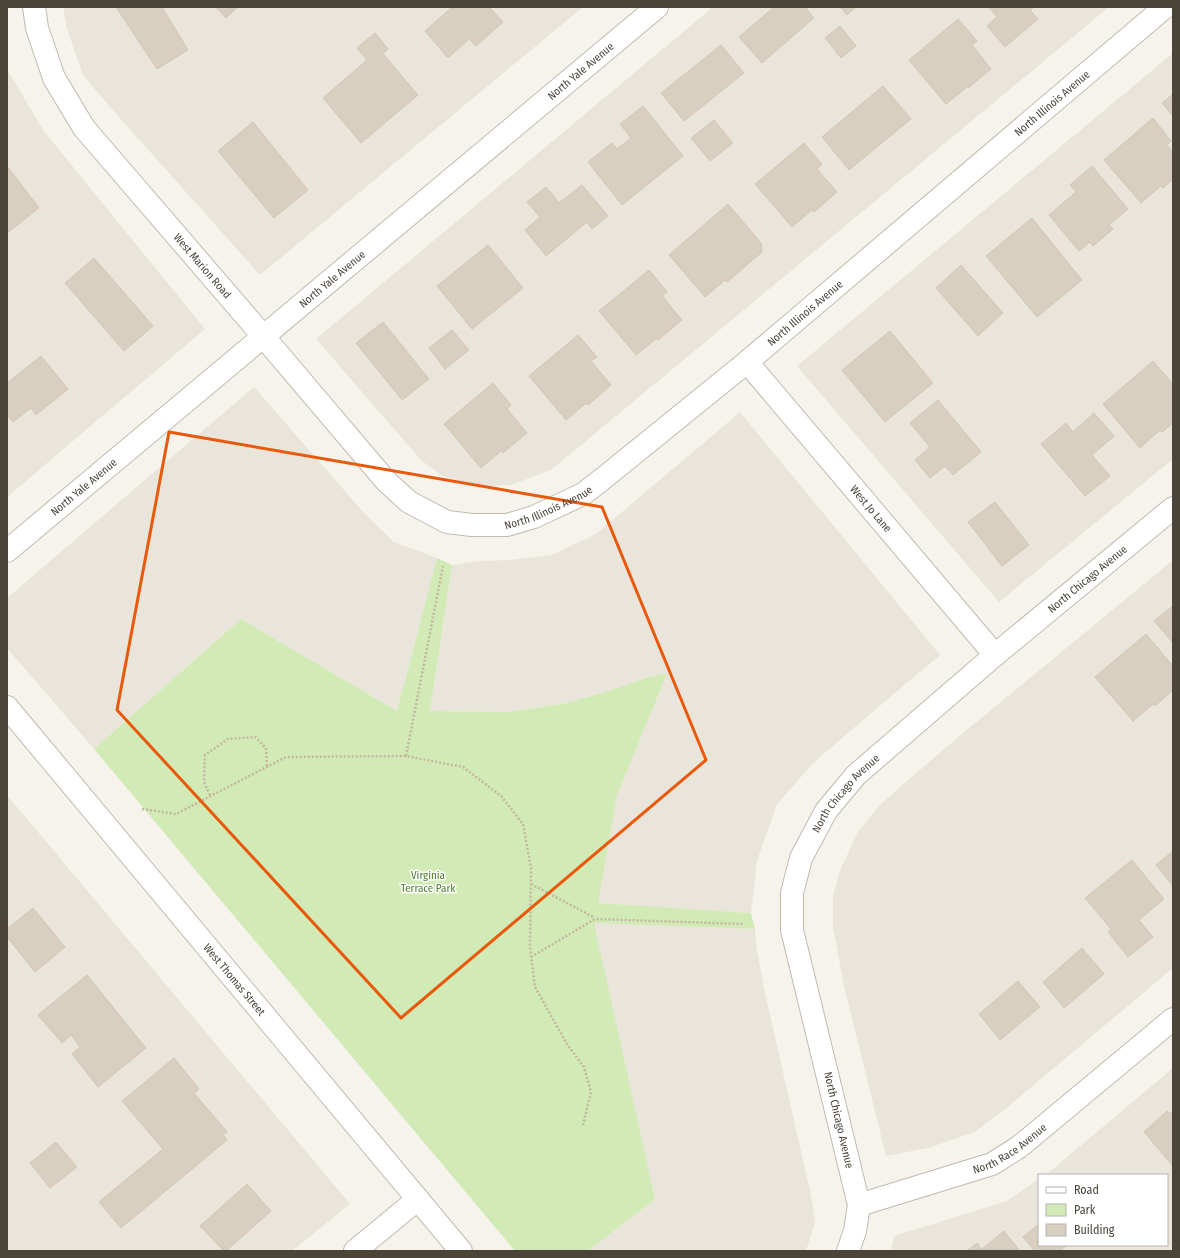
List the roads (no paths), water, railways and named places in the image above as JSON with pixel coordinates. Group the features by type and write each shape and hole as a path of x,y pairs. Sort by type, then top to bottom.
{"street":[{"name":"West Marion Road","path":"34,7 37,28 54,78 84,128 386,480 409,502"},
{"name":"North Yale Avenue","path":"7,551 657,7"},
{"name":"North Illinois Avenue","path":"409,502 447,522 507,525 534,517 583,494 747,362 1165,7"},
{"name":"West Jo Lane","path":"747,362 995,655"},
{"name":"North Chicago Avenue","path":"859,1205 792,930 792,893 801,858 826,811 856,775 995,655 1173,508"},
{"name":"West Thomas Street","path":"7,707 461,1251"},
{"name":"North Race Avenue","path":"859,1205 992,1164 1019,1147 1173,1019"},
{"path":"355,1251 418,1199"},
{"path":"848,1251 855,1232 859,1205"}],"park label":[{"name":"Virginia Terrace Park","path":"428,881"}]}
